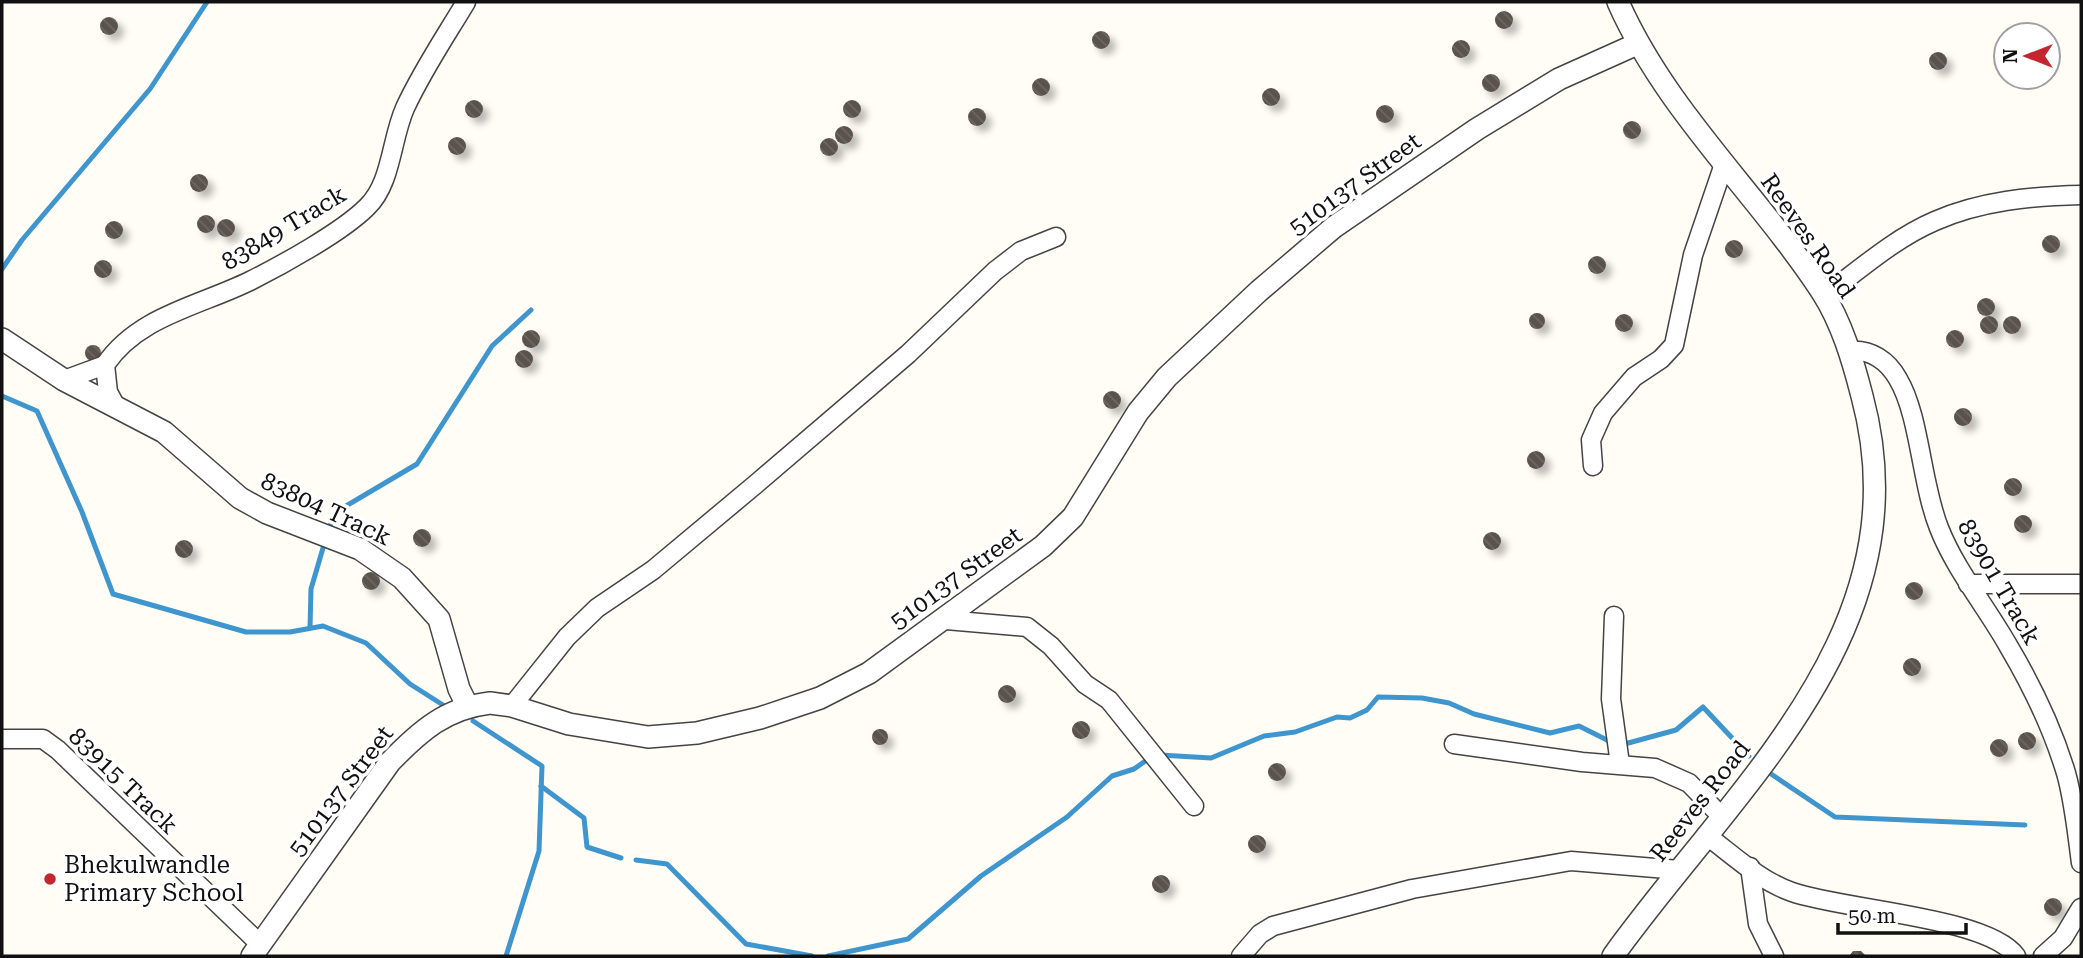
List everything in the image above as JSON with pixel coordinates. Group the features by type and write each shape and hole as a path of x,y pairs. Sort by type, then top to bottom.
{"street":[{"name":"83849 Track","path":"105,365 116,348 156,320 250,281 306,248 368,206 379,189 403,112 416,85 466,2"},
{"name":"Reeves Road","path":"1613,956 1792,725 1842,640 1857,598 1872,524 1873,454 1868,417 1850,351 1824,296 1637,44 1618,2"},
{"name":"510137 Street","path":"256,951 390,762 417,734 444,715 467,705 490,703 512,706 569,724 622,735 648,737 697,733 820,698 869,673 946,620 1043,546 1073,517 1138,412 1167,377 1259,291 1334,227 1477,129 1559,79 1637,44"},
{"path":"1593,466 1591,440 1603,413 1634,376 1661,359 1674,345 1693,256 1724,164"},
{"path":"1824,296 1910,234 1935,220 2016,199 2081,195"},
{"path":"512,706 567,637 597,608 653,570 756,484 908,354 995,271 1021,251 1056,237"},
{"name":"83804 Track","path":"2,339 64,380 164,432 240,498 267,513 360,549 402,578 439,619 459,689 467,705"},
{"name":"83901 Track","path":"1850,351 1873,355 1888,364 1908,401 1929,501 1951,555 2009,647 2057,746 2067,776 2081,863"},
{"path":"64,380 105,365 108,392 116,405"},
{"path":"1968,584 2081,584"},
{"path":"1614,616 1611,699 1619,764"},
{"path":"946,620 1027,627 1051,646 1086,684 1109,700 1194,806"},
{"name":"83915 Track","path":"2,739 43,739 58,750 256,951"},
{"path":"1454,744 1654,768 1675,775 1703,795 1721,816"},
{"path":"1706,835 1789,891 1828,902 1984,933 2010,947 2016,956"},
{"path":"1241,956 1260,934 1273,926 1412,889 1572,861 1679,870"},
{"path":"1750,867 1758,924 1774,956"},
{"path":"2043,956 2063,938 2081,908"}],"building":[{"path":"1504,11 1510,14 1513,20 1510,26 1504,29 1498,26 1495,20 1498,14"},
{"path":"109,17 115,20 118,26 115,32 109,35 103,32 100,26 103,20"},
{"path":"1101,31 1107,34 1110,40 1107,46 1101,49 1095,46 1092,40 1095,34"},
{"path":"1461,40 1467,43 1470,49 1467,55 1461,58 1455,55 1452,49 1455,43"},
{"path":"1938,52 1944,55 1947,61 1944,67 1938,70 1932,67 1929,61 1932,55"},
{"path":"1491,74 1497,77 1500,83 1497,89 1491,92 1485,89 1482,83 1485,77"},
{"path":"1041,78 1047,81 1050,87 1047,93 1041,96 1035,93 1032,87 1035,81"},
{"path":"1271,88 1277,91 1280,97 1277,103 1271,106 1265,103 1262,97 1265,91"},
{"path":"474,100 480,103 483,109 480,115 474,118 468,115 465,109 468,103"},
{"path":"852,100 858,103 861,109 858,115 852,118 846,115 843,109 846,103"},
{"path":"1385,105 1391,108 1394,114 1391,120 1385,123 1379,120 1376,114 1379,108"},
{"path":"977,108 983,111 986,117 983,123 977,126 971,123 968,117 971,111"},
{"path":"1632,121 1638,124 1641,130 1638,136 1632,139 1626,136 1623,130 1626,124"},
{"path":"844,126 850,129 853,135 850,141 844,144 838,141 835,135 838,129"},
{"path":"457,137 463,140 466,146 463,152 457,155 451,152 448,146 451,140"},
{"path":"829,138 835,141 838,147 835,153 829,156 823,153 820,147 823,141"},
{"path":"199,174 205,177 208,183 205,189 199,192 193,189 190,183 193,177"},
{"path":"206,215 212,218 215,224 212,230 206,233 200,230 197,224 200,218"},
{"path":"226,219 232,222 235,228 232,234 226,237 220,234 217,228 220,222"},
{"path":"114,221 120,224 123,230 120,236 114,239 108,236 105,230 108,224"},
{"path":"2051,235 2057,238 2060,244 2057,250 2051,253 2045,250 2042,244 2045,238"},
{"path":"1734,240 1740,243 1743,249 1740,255 1734,258 1728,255 1725,249 1728,243"},
{"path":"1597,256 1603,259 1606,265 1603,271 1597,274 1591,271 1588,265 1591,259"},
{"path":"103,260 109,263 112,269 109,275 103,278 97,275 94,269 97,263"},
{"path":"1986,298 1992,301 1995,307 1992,313 1986,316 1980,313 1977,307 1980,301"},
{"path":"1534,313 1540,313 1545,321 1543,327 1534,329 1529,324 1529,318"},
{"path":"1624,314 1630,317 1633,323 1630,329 1624,332 1618,329 1615,323 1618,317"},
{"path":"1989,316 1995,319 1998,325 1995,331 1989,334 1983,331 1980,325 1983,319"},
{"path":"2012,316 2018,319 2021,325 2018,331 2012,334 2006,331 2003,325 2006,319"},
{"path":"531,330 537,333 540,339 537,345 531,348 525,345 522,339 525,333"},
{"path":"1955,330 1961,333 1964,339 1961,345 1955,348 1949,345 1946,339 1949,333"},
{"path":"90,345 96,345 101,353 99,359 90,361 85,356 85,350"},
{"path":"524,350 530,353 533,359 530,365 524,368 518,365 515,359 518,353"},
{"path":"1112,391 1118,394 1121,400 1118,406 1112,409 1106,406 1103,400 1106,394"},
{"path":"1963,408 1969,411 1972,417 1969,423 1963,426 1957,423 1954,417 1957,411"},
{"path":"1536,451 1542,454 1545,460 1542,466 1536,469 1530,466 1527,460 1530,454"},
{"path":"2013,478 2019,481 2022,487 2019,493 2013,496 2007,493 2004,487 2007,481"},
{"path":"2023,515 2029,518 2032,524 2029,530 2023,533 2017,530 2014,524 2017,518"},
{"path":"422,529 428,532 431,538 428,544 422,547 416,544 413,538 416,532"},
{"path":"1492,532 1498,535 1501,541 1498,547 1492,550 1486,547 1483,541 1486,535"},
{"path":"184,540 190,543 193,549 190,555 184,558 178,555 175,549 178,543"},
{"path":"371,572 377,575 380,581 377,587 371,590 365,587 362,581 365,575"},
{"path":"1914,582 1920,585 1923,591 1920,597 1914,600 1908,597 1905,591 1908,585"},
{"path":"1912,658 1918,661 1921,667 1918,673 1912,676 1906,673 1903,667 1906,661"},
{"path":"1007,685 1013,688 1016,694 1013,700 1007,703 1001,700 998,694 1001,688"},
{"path":"1081,721 1087,724 1090,730 1087,736 1081,739 1075,736 1072,730 1075,724"},
{"path":"877,729 883,729 888,737 886,743 877,745 872,740 872,734"},
{"path":"2027,732 2033,735 2036,741 2033,747 2027,750 2021,747 2018,741 2021,735"},
{"path":"1999,739 2005,742 2008,748 2005,754 1999,757 1993,754 1990,748 1993,742"},
{"path":"1277,763 1283,766 1286,772 1283,778 1277,781 1271,778 1268,772 1271,766"},
{"path":"1257,835 1263,838 1266,844 1263,850 1257,853 1251,850 1248,844 1251,838"},
{"path":"1161,875 1167,878 1170,884 1167,890 1161,893 1155,890 1152,884 1155,878"},
{"path":"2053,898 2059,901 2062,907 2059,913 2053,916 2047,913 2044,907 2047,901"},
{"path":"1853,951 1861,951 1866,956 1849,956"}],"waterway":[{"path":"2,269 22,240 150,89 207,2"},
{"path":"329,527 341,509 417,464 492,346 531,310"},
{"path":"2,396 37,411 82,512 113,594 246,632 290,632 323,626 366,643 410,684 443,705"},
{"path":"310,628 311,589 323,548"},
{"path":"1160,755 1211,758 1264,736 1295,732 1337,717 1350,718 1367,710 1378,697 1422,698 1449,703 1474,714 1550,733 1579,726 1611,742"},
{"path":"1621,745 1676,730 1703,707 1749,756"},
{"path":"473,721 542,766 539,851 506,956"},
{"path":"828,956 908,939 981,876 1067,817 1112,776 1134,769 1151,757"},
{"path":"1771,774 1835,817 2025,825"},
{"path":"541,786 584,818 587,847 621,858"},
{"path":"636,860 667,864 746,944 812,956"}],"place":[{"name":"Bhekulwandle Primary School","path":"50,879"}]}
